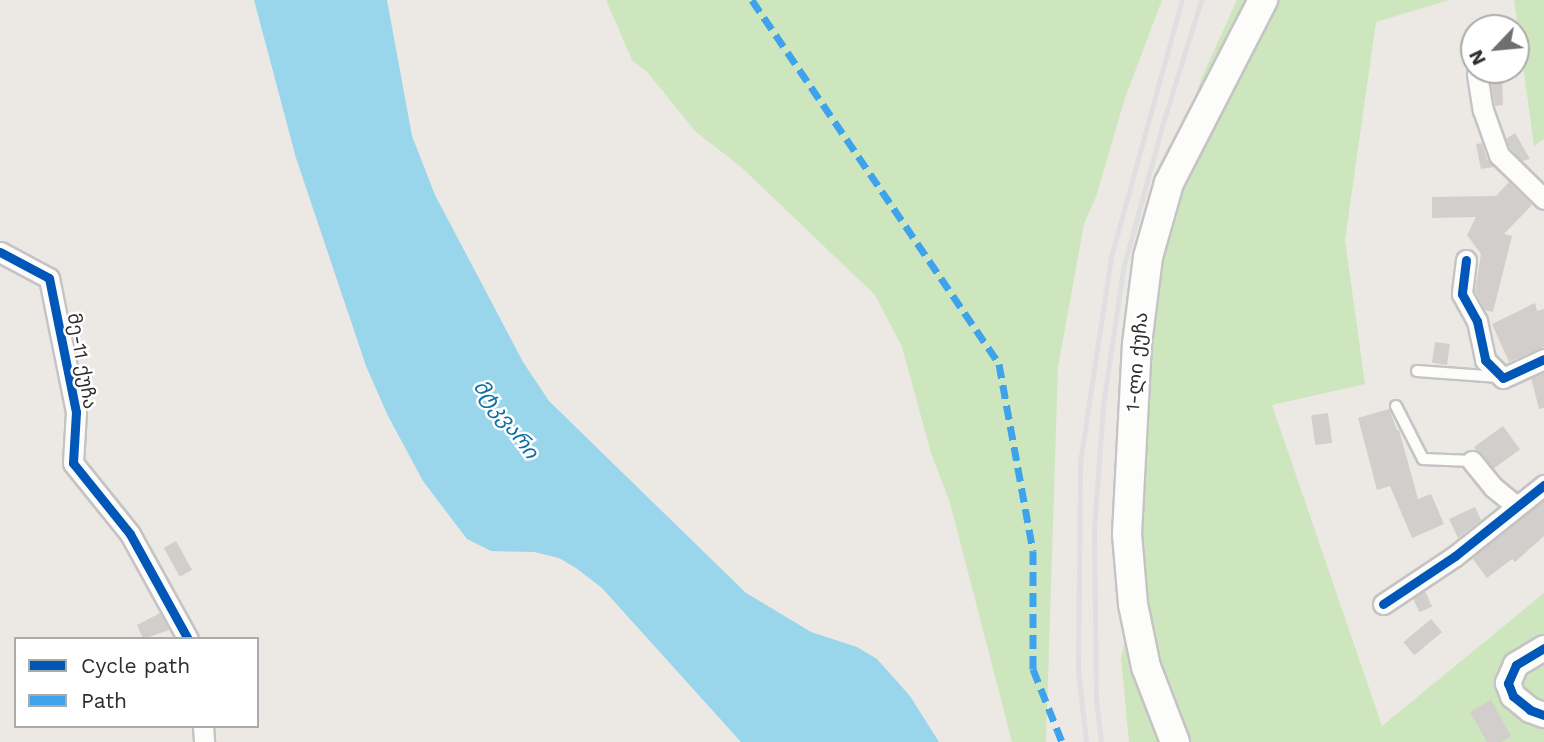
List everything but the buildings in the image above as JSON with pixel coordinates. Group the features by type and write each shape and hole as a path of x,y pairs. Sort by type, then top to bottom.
{"main road":[{"name":"1-ლი ქუჩა","path":"1175,742 1146,667 1133,604 1127,534 1137,344 1148,257 1169,183 1263,0"}],"street":[{"path":"1479,84 1483,110 1499,155 1544,200"},
{"name":"მე-11 ქუჩა","path":"0,252 49,278 76,412 73,463 130,534 187,637"},
{"path":"1466,260 1462,294 1477,321 1485,360 1503,378 1544,359"},
{"path":"1472,461 1493,487 1515,505"},
{"path":"1383,604 1455,556 1515,505 1544,485"},
{"path":"1544,648 1516,665 1508,683 1513,696 1530,710 1544,716"}],"lane":[{"path":"1417,371 1503,378"},
{"path":"1396,406 1423,459 1472,461"}],"green space":[{"path":"606,0 1162,0 1124,101 1097,194 1084,224 1058,367 1046,742 1012,742 950,503 931,453 902,347 875,295 741,167 695,131 648,73 632,60"},
{"path":"1237,0 1449,0 1376,22 1345,240 1365,384 1272,405 1382,726 1544,593 1544,742 1129,742 1121,658 1126,636 1142,255 1202,77"},
{"path":"1514,0 1544,0 1544,139 1534,146 1526,84 1530,84 1530,14 1516,14"}],"water":[{"name":"მტკვარი","path":"254,0 387,0 412,136 435,195 523,362 549,401 746,593 811,632 857,647 877,659 910,696 939,742 741,742 602,588 576,568 559,558 534,552 491,551 467,539 423,481 388,416 366,366 296,158"}],"railway":[{"path":"1086,742 1078,669 1080,462 1111,257 1182,0"},
{"path":"1101,742 1096,699 1094,528 1103,405 1123,269 1163,123 1201,0"}],"marked path":[{"path":"752,0 999,364 1033,551 1033,669 1062,742"}],"cycle path":[{"path":"0,252 49,278 76,412 73,463 130,534 187,637"},
{"path":"1466,260 1462,294 1477,321 1485,360 1503,378 1544,359"},
{"path":"1383,604 1455,556 1544,485"},
{"path":"1544,648 1516,665 1508,683 1513,696 1530,710 1544,715"}]}
